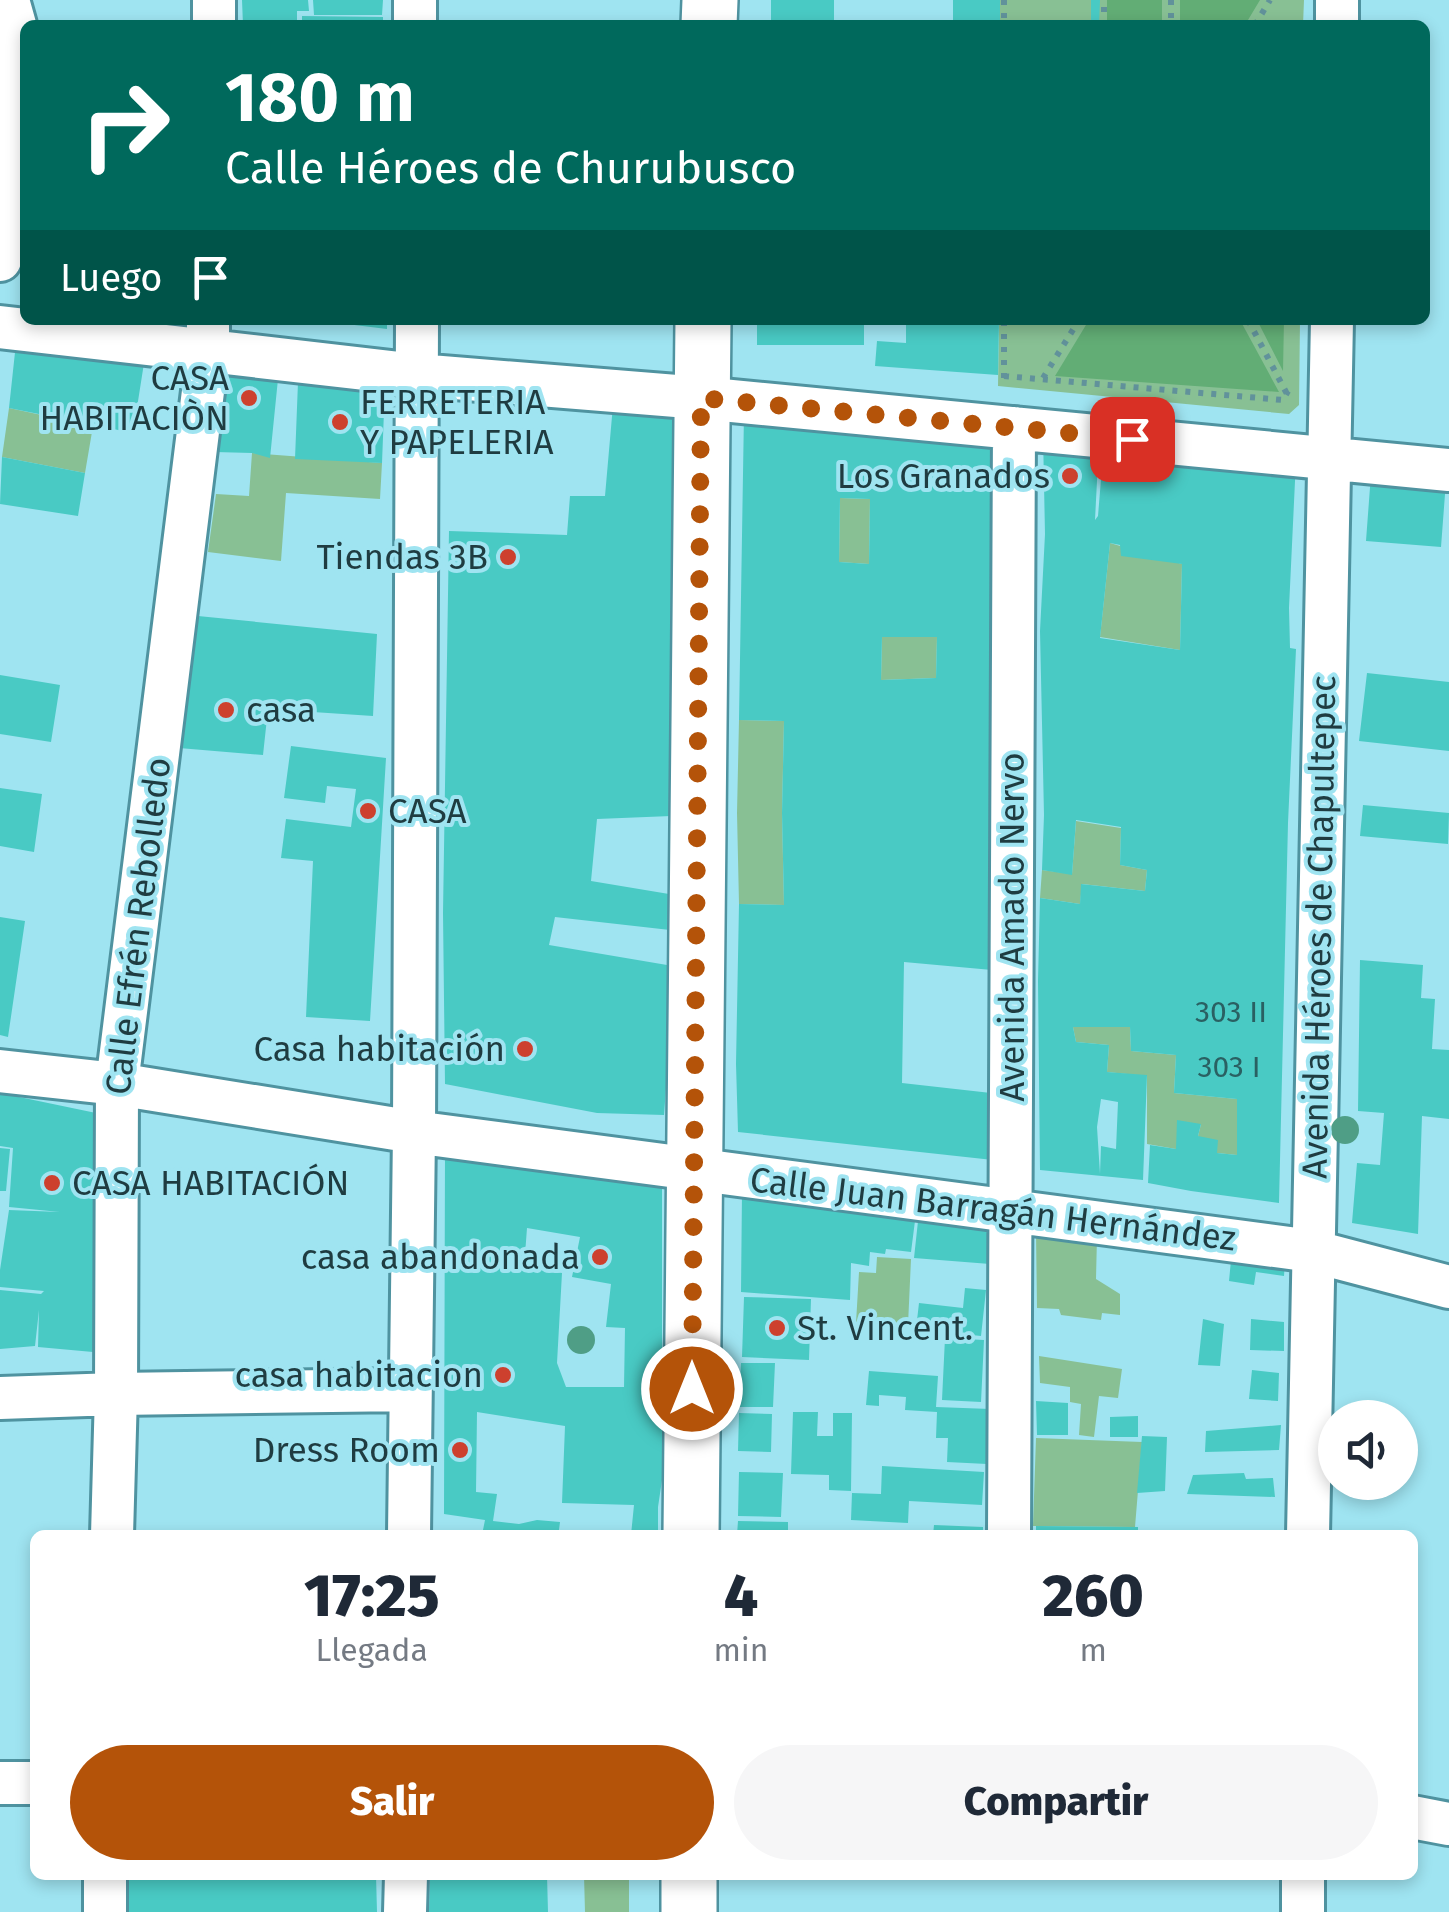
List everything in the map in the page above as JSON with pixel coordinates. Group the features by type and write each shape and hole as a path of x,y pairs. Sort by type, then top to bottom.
{"main road":[{"path":"692,1530 703,325"},
{"path":"689,1880 689,1912"}],"street":[{"path":"8,0 15,25 20,92"},
{"path":"0,260 20,113"},
{"path":"409,1530 417,325"},
{"name":"Avenida Héroes de Chapultepec","path":"1308,1530 1332,325"},
{"path":"0,327 208,335 417,375 701,398 1449,470"},
{"name":"Calle Efrén Rebolledo","path":"112,1530 117,1084 208,335"},
{"name":"Avenida Amado Nervo","path":"1009,1530 1014,428"},
{"name":"Calle Juan Barragán Hernández","path":"0,1071 117,1084 414,1132 1312,1251 1449,1287"},
{"path":"0,1398 409,1390"},
{"path":"0,1784 30,1783"},
{"path":"1418,1818 1449,1824"},
{"path":"105,1880 105,1912"},
{"path":"405,1912 406,1880"},
{"path":"1303,1912 1304,1880"}],"path":[{"path":"1004,325 1004,384 1014,428"},
{"path":"1042,380 1076,325"},
{"path":"1251,325 1288,395"},
{"path":"1004,376 1283,400 1288,395 1288,376"}],"green space":[{"path":"1000,0 1304,0 1303,20 1000,20"},
{"path":"1107,0 1162,0 1162,20 1107,20"},
{"path":"1180,0 1260,0 1248,20 1180,20"},
{"path":"999,325 1300,325 1299,405 1289,414 998,386"},
{"path":"1086,325 1243,325 1279,392 1055,376"},
{"path":"1260,325 1284,325 1283,371"},
{"path":"9,408 93,426 85,473 2,457"},
{"path":"252,453 382,463 380,499 286,493 281,561 208,552 216,494 249,496"},
{"path":"840,498 870,499 869,564 839,562"},
{"path":"1110,543 1182,564 1180,650 1100,637"},
{"path":"882,637 937,637 936,678 881,680"},
{"path":"739,720 784,721 784,905 739,904"},
{"path":"1076,821 1121,828 1120,865 1147,870 1145,891 1082,884 1080,904 1040,898 1042,870 1072,874"},
{"path":"1073,1027 1130,1027 1131,1051 1176,1055 1174,1093 1237,1099 1237,1155 1217,1153 1198,1136 1201,1124 1176,1149 1147,1144 1147,1076 1107,1072 1109,1045 1076,1042"},
{"path":"1036,1233 1097,1237 1096,1279 1120,1294 1120,1315 1102,1313 1101,1320 1061,1315 1059,1309 1037,1308"},
{"path":"877,1257 911,1259 908,1325 856,1323 859,1272 876,1273"},
{"path":"1039,1356 1122,1369 1118,1398 1099,1396 1094,1437 1079,1435 1081,1404 1070,1402 1070,1387 1040,1383"},
{"path":"1036,1438 1142,1442 1135,1527 1033,1526"},
{"path":"584,1880 629,1880 629,1912 585,1912"}],"building":[{"path":"242,0 308,0 309,11 297,11 297,20 243,20"},
{"path":"313,0 383,0 382,15 314,15"},
{"path":"771,0 834,0 834,20 771,20"},
{"path":"953,0 1000,0 1000,20 953,20"},
{"path":"1091,0 1100,0 1099,20 1091,20"},
{"path":"302,16 383,17 383,20 302,20"},
{"path":"354,325 387,325 387,329"},
{"path":"757,325 864,325 864,345 757,345"},
{"path":"906,325 999,325 998,375 875,366 877,341 906,343"},
{"path":"16,343 144,363 133,433 9,408"},
{"name":"CASA HABITACIÒN","path":"224,373 278,379 270,458 252,453 215,452"},
{"name":"FERRETERIA Y PAPELERIA","path":"298,382 385,385 382,463 295,459"},
{"path":"613,405 678,411 671,816 597,819 591,881 669,894 670,930 555,917 549,945 667,965 671,1021 664,1115 597,1113 445,1084 443,913 449,531 567,535 570,496 605,496"},
{"path":"744,413 997,437 992,970 904,962 902,1083 991,1093 993,1160 738,1132 739,904 784,905 784,721 739,720","holes":["840,498 870,499 869,564 839,562","882,637 937,637 936,678 881,680"]},
{"path":"1043,434 1099,442 1095,520 1104,443 1296,460 1289,608 1290,648 1296,649 1279,1203 1148,1183 1150,1145 1176,1149 1177,1120 1201,1124 1198,1136 1218,1140 1217,1153 1237,1155 1237,1099 1174,1093 1176,1055 1131,1051 1130,1027 1073,1027 1076,1042 1109,1045 1107,1072 1147,1075 1143,1180 1040,1170 1040,898 1080,904 1081,884 1145,891 1147,870 1120,865 1121,827 1076,820 1072,875 1042,870 1040,631 1045,534","holes":["1110,543 1120,545 1121,556 1182,564 1180,650 1100,638","1101,1099 1118,1102 1116,1149 1101,1146 1100,1174 1097,1127"]},
{"path":"2,457 85,473 78,516 0,504"},
{"path":"1371,474 1446,481 1441,547 1366,541"},
{"path":"198,616 377,634 373,716 268,709 263,755 179,748"},
{"path":"1367,673 1449,682 1449,751 1359,741"},
{"path":"0,675 60,685 51,742 0,734"},
{"path":"291,746 386,758 370,1021 306,1017 313,861 281,858 286,819 351,827 356,789 327,786 325,803 284,798"},
{"path":"0,788 42,794 34,852 0,846"},
{"path":"1363,805 1449,813 1448,844 1360,836"},
{"path":"0,917 25,921 8,1037 0,1035"},
{"path":"1360,960 1423,965 1421,998 1435,999 1432,1049 1449,1050 1449,1119 1422,1116 1418,1234 1352,1223 1357,1163 1380,1165 1384,1113 1358,1111"},
{"path":"0,1093 96,1113 93,1352 38,1347 39,1310 35,1346 0,1349 0,1290 41,1294 44,1291 0,1287 9,1210 60,1212 9,1207 13,1148 0,1146"},
{"path":"0,1148 10,1149 6,1191 0,1191"},
{"path":"445,1153 662,1186 662,1480 658,1530 632,1530 634,1505 562,1503 565,1426 477,1412 476,1492 497,1494 493,1521 560,1522 559,1530 483,1530 485,1520 444,1514","holes":["527,1228 580,1237 572,1277 611,1284 606,1327 625,1328 624,1387 566,1387 557,1363 562,1273 524,1268"]},
{"path":"742,1192 916,1213 911,1252 886,1249 885,1254 870,1252 869,1266 851,1263 850,1300 741,1292"},
{"path":"919,1212 995,1219 990,1264 914,1258"},
{"path":"1232,1250 1285,1260 1284,1276 1256,1272 1254,1285 1229,1281"},
{"path":"965,1288 986,1290 981,1336 916,1329 919,1303 963,1308"},
{"name":"St. Vincent.","path":"744,1297 811,1299 809,1360 742,1357"},
{"path":"1203,1319 1224,1324 1220,1366 1198,1365"},
{"path":"1251,1319 1284,1322 1284,1351 1250,1350"},
{"path":"945,1338 984,1340 981,1402 942,1400"},
{"path":"741,1363 775,1363 773,1407 739,1407"},
{"path":"1252,1370 1279,1373 1278,1401 1249,1399"},
{"path":"869,1371 938,1376 936,1407 990,1409 987,1464 947,1462 948,1438 936,1438 937,1412 905,1410 906,1397 879,1395 879,1406 866,1405"},
{"path":"1036,1401 1068,1403 1068,1435 1037,1435"},
{"path":"793,1412 818,1412 817,1436 833,1436 833,1413 852,1413 851,1491 829,1490 829,1475 791,1474"},
{"path":"739,1413 772,1414 771,1452 738,1451"},
{"path":"1138,1416 1138,1437 1110,1437 1110,1417"},
{"path":"1281,1425 1279,1450 1205,1452 1206,1431"},
{"path":"1142,1436 1167,1437 1165,1491 1137,1493"},
{"path":"882,1466 984,1472 982,1505 909,1501 908,1523 851,1520 852,1493 881,1494"},
{"path":"739,1472 783,1473 781,1517 738,1516"},
{"path":"1244,1473 1246,1479 1273,1478 1275,1497 1187,1494 1193,1475"},
{"path":"738,1521 788,1522 788,1530 737,1530"},
{"path":"934,1525 983,1527 983,1530 934,1530"},
{"path":"1036,1526 1138,1527 1138,1530 1036,1530"},
{"path":"113,1880 376,1880 377,1912 113,1912"},
{"path":"430,1880 547,1880 548,1912 429,1912"}],"place":[{"name":"CASA HABITACIÒN","path":"249,398"},
{"name":"FERRETERIA Y PAPELERIA","path":"340,422"},
{"name":"Los Granados","path":"1070,476"},
{"name":"Tiendas 3B","path":"508,557"},
{"name":"casa","path":"226,710"},
{"name":"CASA","path":"368,811"},
{"name":"Casa habitación","path":"525,1049"},
{"name":"CASA HABITACIÓN","path":"52,1183"},
{"name":"casa abandonada","path":"600,1257"},
{"name":"St. Vincent.","path":"777,1328"},
{"name":"casa habitacion","path":"503,1375"},
{"name":"Dress Room","path":"460,1450"}],"route":[{"path":"692,1389 701,398 1132,439"}]}
